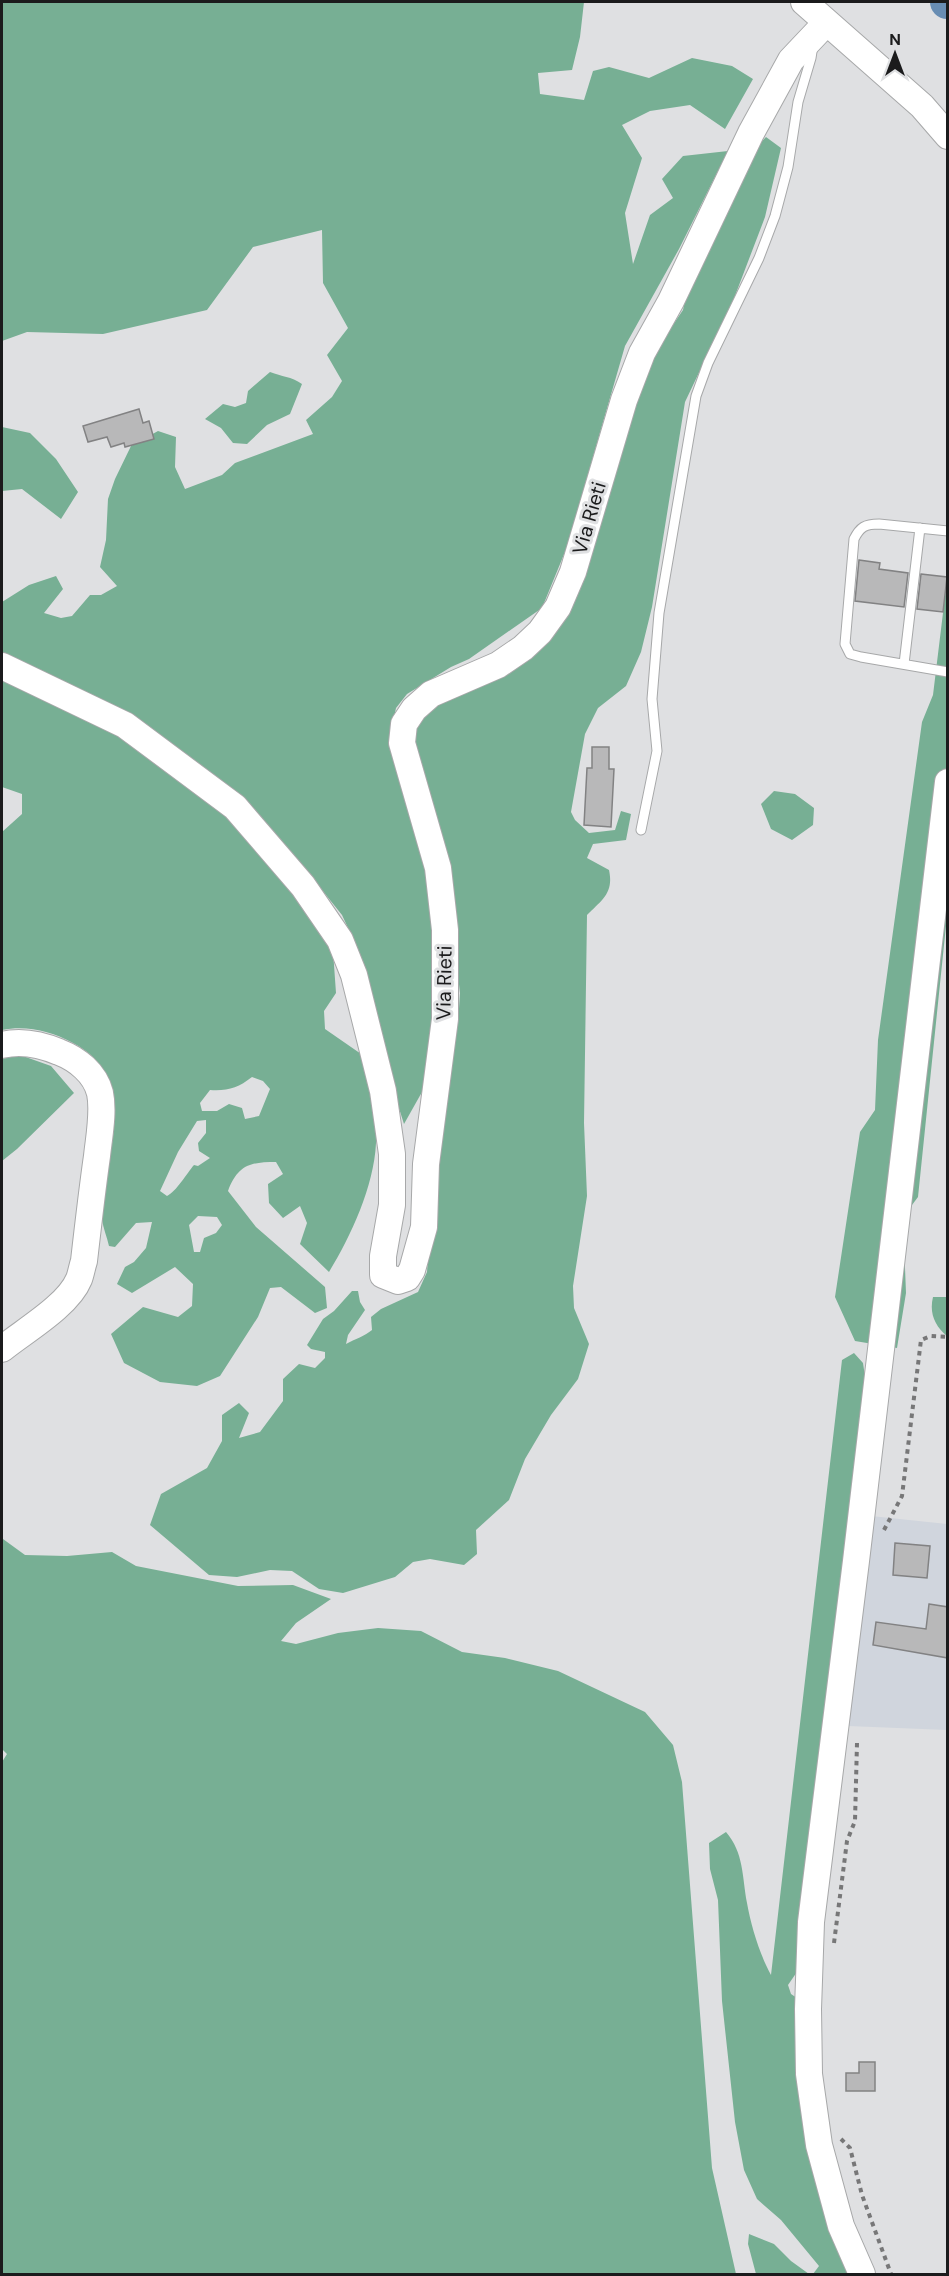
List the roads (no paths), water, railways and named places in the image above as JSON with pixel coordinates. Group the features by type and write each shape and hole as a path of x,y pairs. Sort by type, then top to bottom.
{"street":[{"path":"804,2 820,28 922,106 948,136"},
{"name":"Via Rieti","path":"2,666 125,725 235,807 303,886 340,940 354,975 380,1081 392,1154 392,1204 383,1256 383,1275 398,1281 407,1278 412,1270 424,1227 426,1164 445,1019 445,930 438,868 402,743 404,724 414,709 431,694 498,665 523,648 540,632 558,607 573,572 624,400 642,353 671,301 751,133 790,60 820,28"},
{"path":"922,106 948,117"},
{"path":"862,2274 842,2226 819,2145 809,2074 808,2009 812,1922 943,855 948,782"},
{"path":"2,1045 28,1042 46,1046 67,1055 85,1068 100,1093 100,1123 84,1261 78,1281 68,1296 2,1349"}],"lane":[{"path":"641,830 657,751 652,699 659,613 696,396 708,363 759,258 775,216 788,167 798,102 820,28"},
{"path":"948,531 868,524 859,529 854,539 845,644 850,654 948,672"},
{"path":"904,664 920,528"}]}
